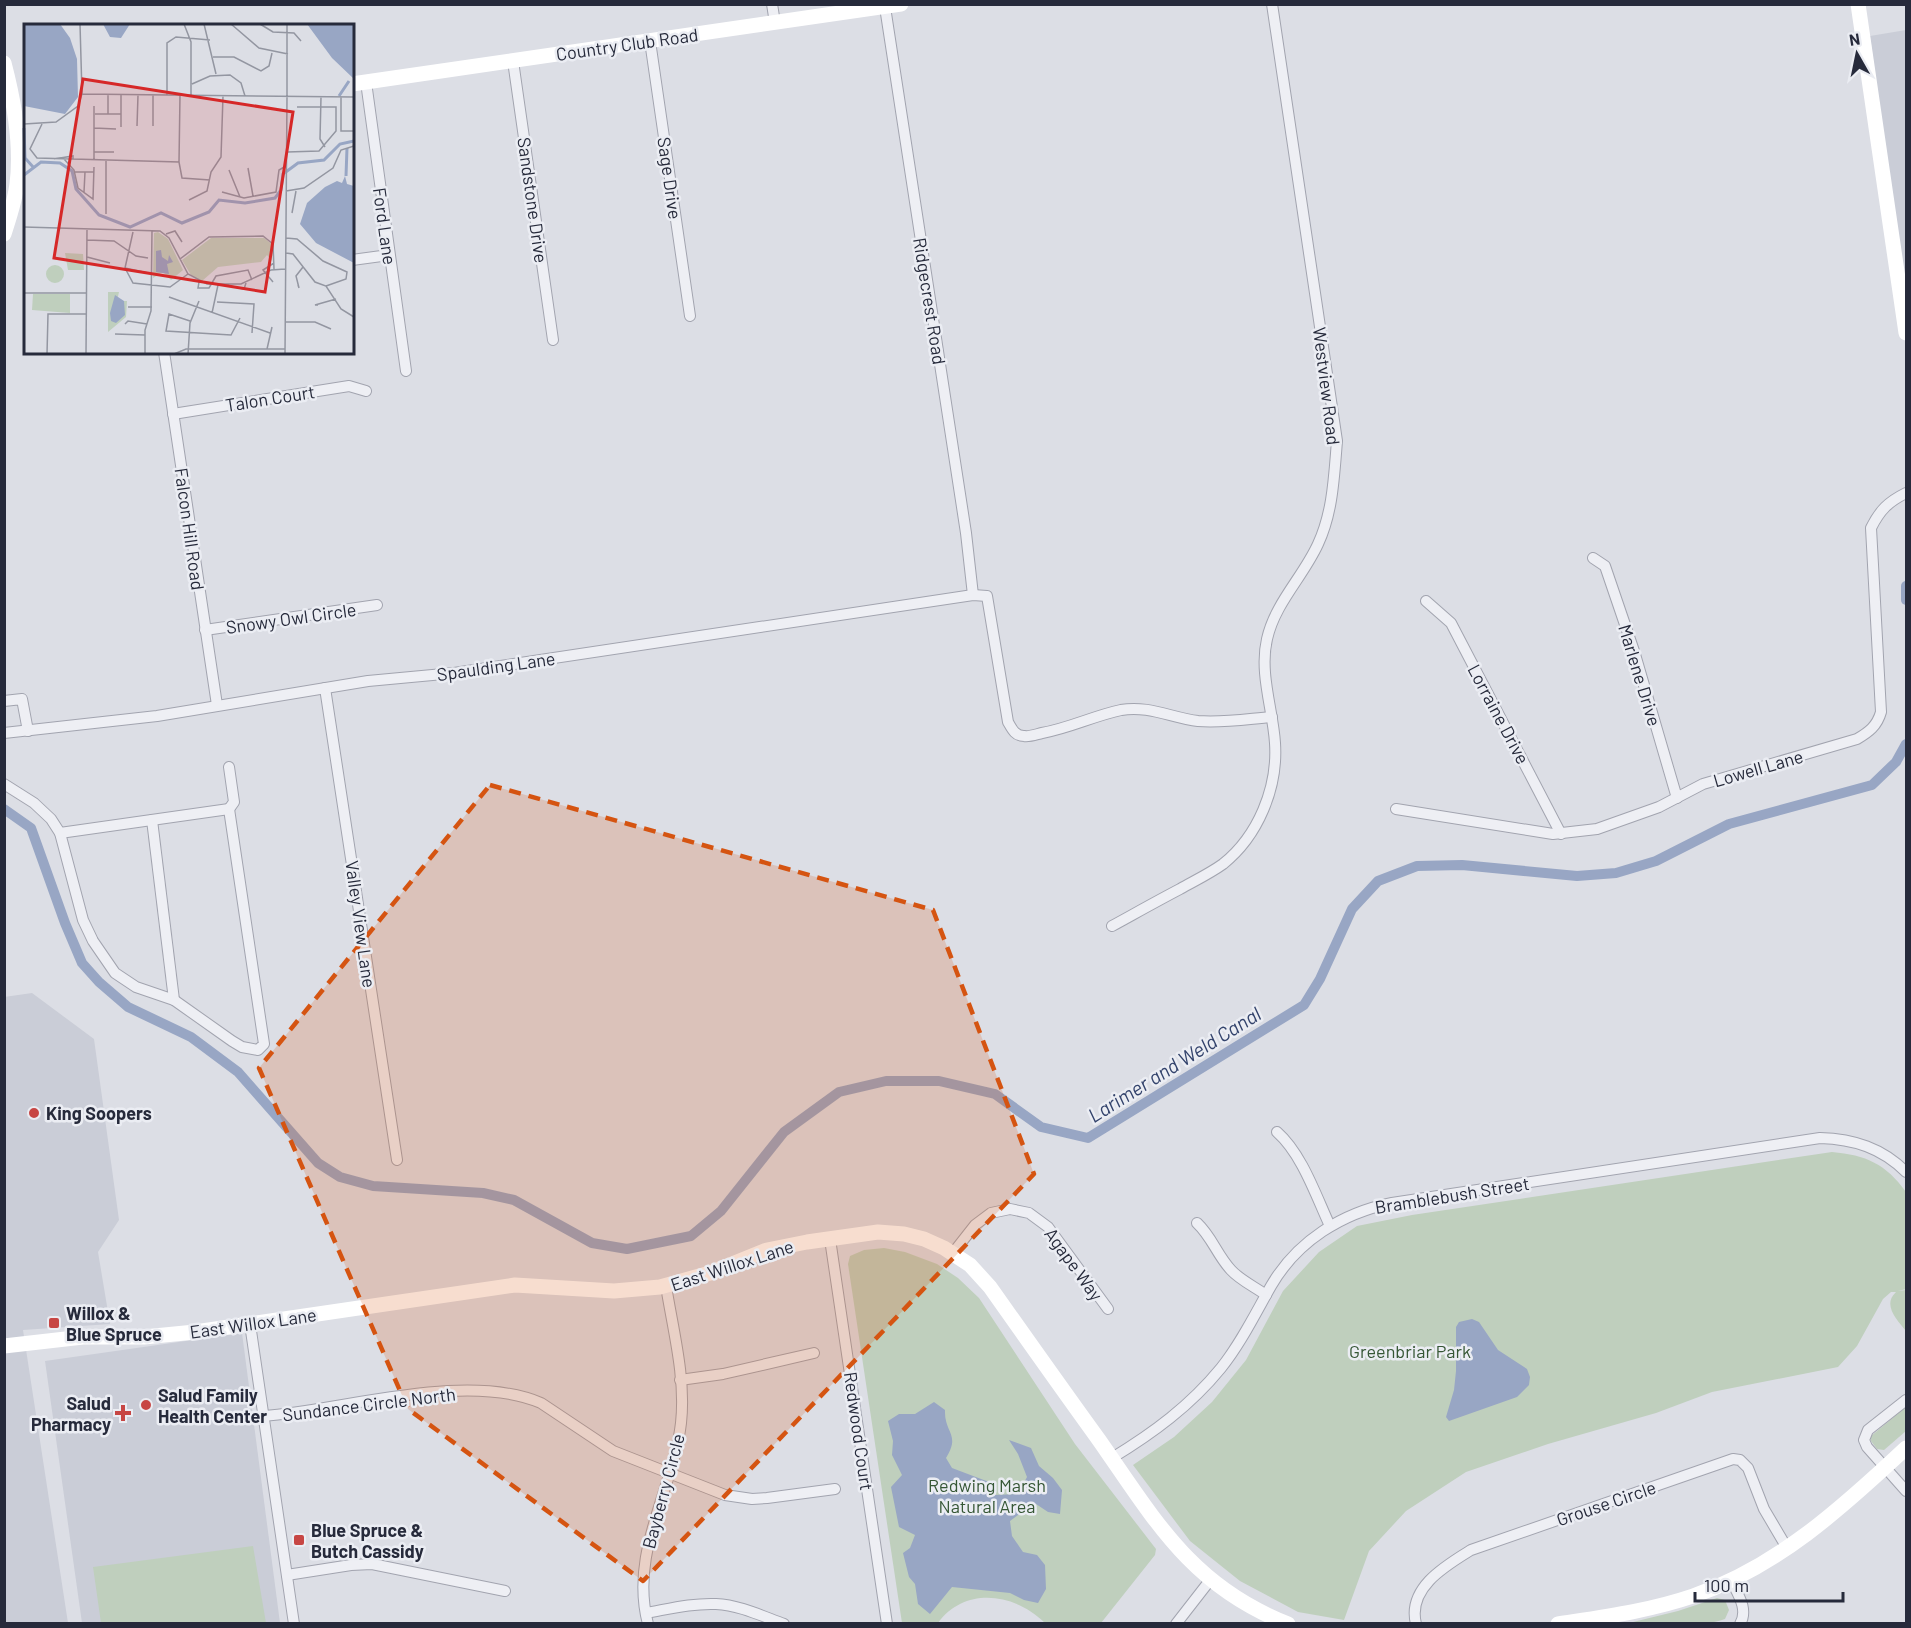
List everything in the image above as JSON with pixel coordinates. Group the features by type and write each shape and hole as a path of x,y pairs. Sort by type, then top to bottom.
{"main road":[{"name":"Country Club Road","path":"359,83 901,4"},
{"path":"1858,4 1906,333"},
{"path":"4,63 21,132 17,184 4,234"},
{"name":"East Willox Lane","path":"4,1346 83,1337 164,1335 515,1285 614,1291 666,1286 710,1274 767,1250 878,1232 893,1232 924,1239 953,1253 970,1265 990,1287 1162,1532 1211,1579 1251,1606 1288,1623"},
{"path":"1560,1623 1656,1607 1695,1595 1731,1580 1787,1548 1838,1510 1906,1448"}],"street":[{"path":"772,4 775,23"},
{"name":"Westview Road","path":"1112,926 1204,876 1223,863 1240,848 1259,819 1267,802 1276,757 1264,658 1267,640 1275,614 1318,545 1333,493 1337,441 1272,4"},
{"name":"Ridgecrest Road","path":"885,7 965,524 973,595"},
{"name":"Sage Drive","path":"650,41 690,316"},
{"name":"Sandstone Drive","path":"513,61 553,339"},
{"name":"Ford Lane","path":"359,83 389,255 406,371"},
{"path":"354,261 389,255"},
{"name":"Falcon Hill Road","path":"164,354 217,705"},
{"name":"Talon Court","path":"173,414 349,386 366,391"},
{"name":"Lowell Lane","path":"1395,809 1553,834 1597,829 1659,807 1703,784 1857,739 1871,731 1881,712 1871,528 1885,505 1906,493"},
{"name":"Marlene Drive","path":"1593,558 1605,566 1634,651 1677,798"},
{"name":"Spaulding Lane","path":"4,733 157,716 368,681 454,673 973,595 987,596 1008,722 1013,732 1017,734 1024,736 1064,729 1096,716 1124,710 1144,709 1196,721 1223,722 1272,717"},
{"name":"Lorraine Drive","path":"1426,601 1451,623 1561,834"},
{"name":"Snowy Owl Circle","path":"205,630 377,605"},
{"name":"Valley View Lane","path":"325,688 397,1160"},
{"path":"4,701 22,699 28,731"},
{"path":"4,784 34,803 51,819 60,833 72,871 80,911 93,941 115,973 125,982 174,1000 242,1047 258,1050 264,1044 229,810 234,802 229,767"},
{"path":"60,833 229,810"},
{"path":"152,820 174,1000"},
{"path":"1277,1131 1294,1152 1330,1226"},
{"name":"Bramblebush Street","path":"1112,1458 1166,1423 1197,1395 1232,1354 1278,1275 1294,1255 1312,1238 1330,1226 1367,1209 1392,1203 1820,1138 1863,1144 1894,1161 1906,1172"},
{"name":"Agape Way","path":"953,1253 975,1225 991,1213 1010,1209 1029,1213 1048,1227 1108,1309"},
{"path":"1197,1223 1209,1234 1222,1259 1232,1271 1266,1295"},
{"name":"Redwood Court","path":"830,1239 888,1623"},
{"name":"Bayberry Circle","path":"647,1618 643,1571 646,1550 669,1474 681,1423 680,1380 666,1286"},
{"path":"250,1324 294,1623"},
{"path":"680,1380 723,1374 814,1353"},
{"name":"Sundance Circle North","path":"264,1416 444,1391 503,1392 541,1403 600,1444 718,1493 738,1498 767,1498 835,1489"},
{"path":"1906,1400 1868,1430 1865,1436 1867,1447 1906,1491"},
{"name":"Grouse Circle","path":"1416,1623 1414,1615 1416,1602 1426,1583 1471,1550 1733,1459 1740,1460 1748,1468 1764,1509 1787,1548"},
{"path":"287,1575 372,1564 505,1591"},
{"path":"1176,1623 1211,1579"},
{"path":"1731,1580 1744,1611 1740,1623"},
{"path":"647,1618 689,1605 717,1604 741,1608 784,1623"}],"highlighted area":[{"path":"490,785 933,910 1034,1174 643,1581 408,1409 259,1068"}],"shaded area":[{"path":"1906,30 1906,304 1870,36"},
{"path":"32,993 94,1039 119,1220 98,1252 110,1324 23,1330 68,1623 5,1624 4,997"},
{"path":"242,1333 280,1623 82,1623 45,1361"}],"green space":[{"name":"Greenbriar Park","path":"1832,1152 1855,1156 1874,1163 1891,1174 1906,1192 1906,1289 1898,1291 1906,1290 1906,1331 1892,1312 1890,1302 1896,1292 1891,1292 1883,1299 1857,1346 1838,1367 1712,1392 1656,1413 1548,1444 1466,1472 1406,1511 1369,1551 1344,1620 1298,1612 1240,1581 1190,1541 1133,1465 1174,1437 1212,1402 1246,1360 1283,1291 1319,1252 1357,1226 1412,1215"},
{"name":"Redwing Marsh Natural Area","path":"884,1248 905,1252 937,1264 958,1278 979,1298 1075,1444 1156,1549 1155,1555 1101,1623 1045,1623 1019,1605 990,1598 962,1603 949,1611 938,1623 902,1623 848,1264 850,1256 864,1250"},
{"path":"1906,1407 1906,1431 1884,1450 1877,1449 1871,1441 1871,1436"},
{"path":"253,1546 266,1623 101,1623 93,1567"},
{"path":"1717,1598 1725,1600 1729,1610 1725,1619 1715,1622 1665,1625 1629,1623 1678,1611"}],"water":[{"path":"1472,1319 1479,1322 1498,1350 1527,1369 1530,1377 1529,1385 1517,1397 1449,1421 1446,1417 1454,1390 1456,1327 1459,1322"},
{"path":"934,1402 945,1410 945,1418 952,1438 946,1458 952,1468 989,1482 995,1495 1018,1494 1027,1477 1018,1454 1009,1440 1031,1448 1039,1466 1053,1478 1062,1490 1060,1514 1048,1512 1036,1504 1010,1521 1012,1536 1023,1552 1037,1555 1045,1565 1046,1589 1038,1603 1024,1600 1010,1593 952,1587 930,1614 918,1604 915,1584 909,1577 903,1553 910,1548 915,1535 899,1527 891,1487 902,1475 892,1455 893,1441 888,1421 899,1414 915,1414"}],"waterway":[{"name":"Larimer and Weld Canal","path":"1906,586 1906,600"},
{"name":"Larimer and Weld Canal","path":"4,809 31,828 82,963 99,982 128,1007 191,1037 238,1072 318,1163 340,1177 373,1186 483,1193 514,1200 592,1243 627,1249 691,1236 721,1211 784,1132 839,1092 886,1081 939,1081 995,1094 1041,1127 1088,1138 1304,1005 1320,979 1352,909 1378,881 1417,866 1462,865 1577,876 1616,873 1656,861 1729,824 1872,785 1896,762 1906,744"}],"place":[{"name":"King Soopers","path":"34,1113"},
{"name":"Willox & Blue Spruce","path":"54,1323"},
{"name":"Salud Family Health Center","path":"146,1405"},
{"name":"Salud Pharmacy","path":"123,1413"},
{"name":"Blue Spruce & Butch Cassidy","path":"299,1540"}]}
